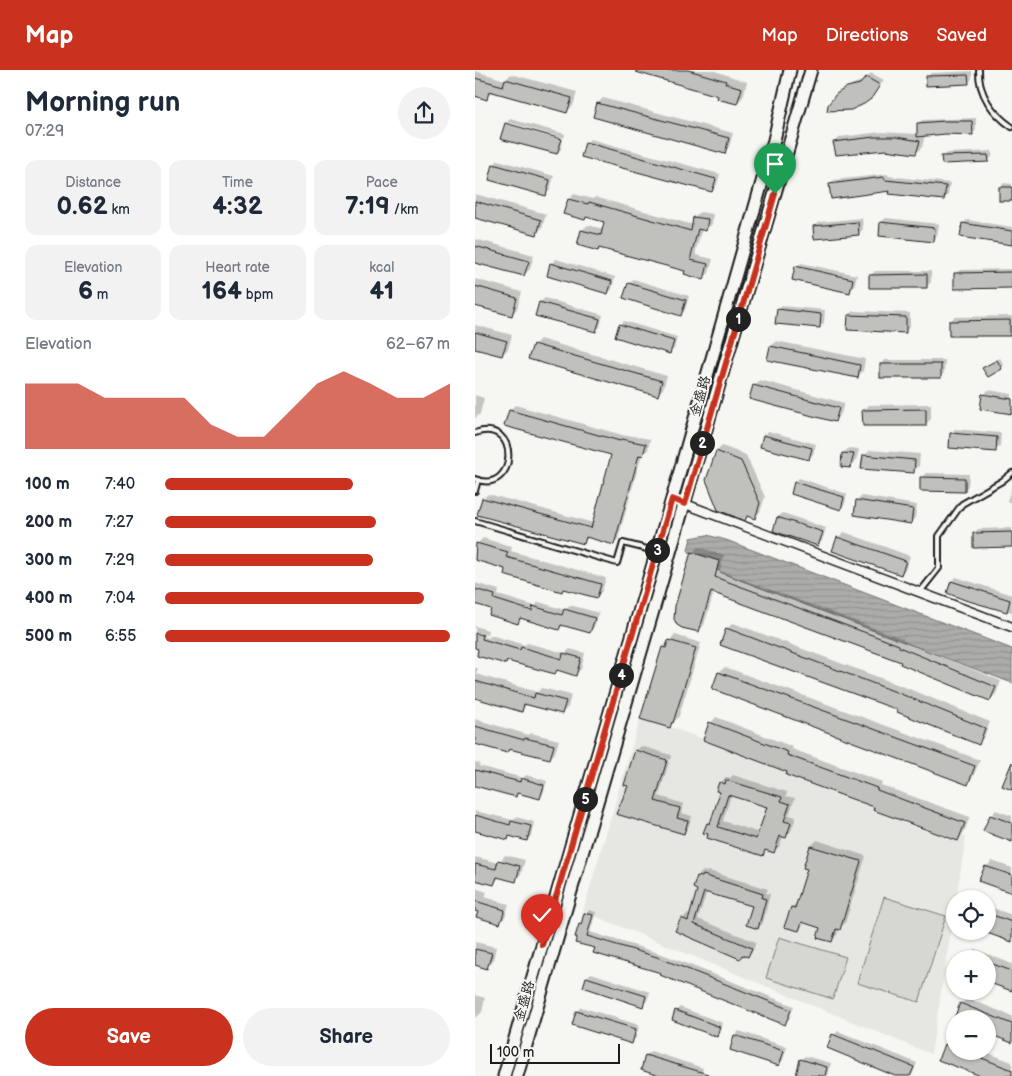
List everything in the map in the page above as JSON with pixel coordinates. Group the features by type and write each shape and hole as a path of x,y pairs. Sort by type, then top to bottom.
{"street":[{"name":"金盛路","path":"504,1076 657,552 774,140 790,70"},
{"name":"金盛路","path":"517,1076 811,70"},
{"path":"672,499 1012,628"}],"lane":[{"path":"979,70 986,102 1002,120 1012,127"},
{"path":"475,433 491,431 500,436 510,452 509,462 505,471 497,478 488,481 476,480 475,491"},
{"path":"920,593 939,568 939,536 962,504 1002,481 1012,473"},
{"path":"475,521 617,563 623,543 657,552"}],"shaded area":[{"path":"707,535 726,540 1012,649 1012,683 724,574 691,554 688,550 691,538"},
{"path":"641,716 966,837 957,890 946,890 946,940 949,940 948,950 946,950 946,961 931,1054 583,911"},
{"path":"884,897 946,916 919,1002 857,983"},
{"path":"779,937 846,957 833,999 766,978"}],"building":[{"path":"636,70 688,70 726,81 725,83 742,88 737,104 717,99 718,96 636,72"},
{"path":"968,75 969,84 926,86 926,76"},
{"path":"866,77 880,85 871,99 851,110 827,111 828,105 836,94 847,87 860,84"},
{"path":"475,78 503,86 505,79 572,98 567,113 489,91 487,100 475,96"},
{"path":"597,103 729,138 725,154 593,117"},
{"path":"972,121 973,135 945,134 917,137 917,123"},
{"path":"505,123 562,139 557,154 500,139"},
{"path":"874,137 896,137 920,141 916,154 885,150 836,155 833,142"},
{"path":"585,142 716,179 712,192 581,157"},
{"path":"988,155 989,162 942,164 941,156"},
{"path":"493,164 550,180 546,196 489,180"},
{"path":"884,177 885,180 946,186 944,200 889,194 890,191 831,199 829,184"},
{"path":"999,187 1012,187 1012,201 999,201"},
{"path":"568,199 588,204 589,202 691,231 693,217 708,219 706,231 698,229 691,256 691,260 708,264 704,280 684,274 685,271 599,248 598,251 577,245 581,230 601,235 604,222 586,217 585,220 563,214"},
{"path":"475,201 541,220 537,235 475,218"},
{"path":"858,222 859,235 814,239 813,226"},
{"path":"880,222 935,228 934,242 879,236"},
{"path":"962,223 1012,231 1012,245 960,237"},
{"path":"475,246 529,261 524,276 475,263"},
{"path":"550,263 612,281 608,294 547,276"},
{"path":"795,266 853,279 850,293 792,280"},
{"path":"1012,272 1012,288 954,289 954,273"},
{"path":"927,274 927,288 869,288 869,275"},
{"path":"628,283 686,300 681,316 623,298"},
{"path":"475,286 517,298 512,316 475,306"},
{"path":"539,302 600,319 596,332 535,316"},
{"path":"777,309 821,314 820,328 775,324"},
{"path":"848,315 906,317 906,333 847,330"},
{"path":"1010,320 1010,336 949,336 949,321"},
{"path":"619,324 674,341 670,354 615,337"},
{"path":"475,332 507,341 502,356 475,349"},
{"path":"533,344 662,381 658,396 528,359"},
{"path":"770,346 860,365 858,378 767,360"},
{"path":"997,360 1002,369 988,377 982,368"},
{"path":"880,364 941,364 941,378 880,378"},
{"path":"753,385 839,408 835,422 749,399"},
{"path":"982,394 1012,399 1012,414 980,409"},
{"path":"926,409 926,426 863,426 862,410"},
{"path":"509,410 620,441 621,439 646,444 643,456 639,455 614,545 586,537 584,544 477,515 482,498 591,528 611,455 504,426"},
{"path":"950,433 997,437 996,452 949,448"},
{"path":"763,435 812,448 809,460 760,447"},
{"path":"716,451 741,461 760,503 755,519 747,516 745,521 718,510 706,480"},
{"path":"842,453 854,454 850,468 841,467"},
{"path":"863,455 915,460 914,473 861,469"},
{"path":"920,477 965,478 965,492 920,491"},
{"path":"794,482 844,497 841,510 791,494"},
{"path":"856,500 913,509 911,524 854,515"},
{"path":"777,517 823,532 818,546 773,531"},
{"path":"1012,532 1012,547 973,548 973,533"},
{"path":"837,537 906,561 901,575 832,551"},
{"path":"476,543 508,552 506,557 601,584 597,598 563,589 562,592 504,575 505,569 475,560"},
{"path":"691,552 719,561 715,577 899,645 899,647 996,687 990,701 900,664 901,662 711,592 699,632 682,628 677,625 674,619 675,606"},
{"path":"951,581 1010,600 1007,612 947,593"},
{"path":"475,589 495,595 494,599 532,611 533,606 562,615 564,609 595,618 590,633 561,625 559,630 520,618 518,624 489,615 491,609 475,604"},
{"path":"726,628 896,692 985,728 979,745 897,712 898,710 720,645"},
{"path":"475,633 483,635 482,639 520,650 521,647 562,659 563,653 581,658 576,676 557,670 555,674 507,661 506,664 477,656 478,649 475,648"},
{"path":"668,640 696,648 670,728 640,719 662,647 666,648"},
{"path":"718,672 975,766 968,785 712,689"},
{"path":"475,681 534,698 535,693 566,701 562,714 524,704 522,712 475,698"},
{"path":"709,722 788,752 787,755 965,823 958,841 873,810 874,807 786,775 787,772 703,740"},
{"path":"475,726 524,740 525,738 554,745 550,759 509,749 507,753 475,744"},
{"path":"635,750 667,760 655,801 680,808 677,818 688,821 684,834 616,814 628,786 624,785"},
{"path":"1012,762 1012,790 1002,786"},
{"path":"475,770 520,782 521,778 544,785 540,799 517,793 516,797 475,786"},
{"path":"726,780 782,797 781,801 790,804 784,821 791,823 786,838 780,836 774,853 765,850 763,856 707,838 708,834 703,833 707,823 710,824 720,792 716,791 719,782 725,784","holes":["728,795 767,807 756,839 718,827"]},
{"path":"475,815 510,825 511,821 531,826 527,841 509,836 508,840 475,831"},
{"path":"990,815 1012,823 1012,842 983,831"},
{"path":"810,846 861,861 840,930 836,929 832,942 817,938 820,928 802,922 799,931 784,927 791,907 795,908 807,869 803,868"},
{"path":"498,860 520,866 516,882 497,877 494,885 475,880 475,864 496,869"},
{"path":"985,866 1012,875 1012,893 978,881"},
{"path":"703,875 763,894 762,898 766,899 758,929 746,925 752,906 704,892 694,924 752,948 748,957 742,955 740,959 675,931 681,918 688,921 697,890 693,888 697,876 702,877"},
{"path":"475,901 505,910 500,924 476,917 478,912 475,911"},
{"path":"584,913 593,915 587,936 657,957 791,1010 785,1025 660,975 661,973 593,953 595,948 575,943 577,937 575,937"},
{"path":"996,916 1012,922 1012,942 996,936"},
{"path":"475,949 492,953 487,969 475,965"},
{"path":"996,965 1012,971 1012,991 996,985"},
{"path":"586,977 646,996 643,1007 583,987"},
{"path":"960,1003 977,1010 957,1010"},
{"path":"675,1010 720,1027 717,1037 672,1020"},
{"path":"576,1011 636,1029 632,1044 572,1025"},
{"path":"996,1018 1012,1024 1012,1043 996,1037"},
{"path":"832,1034 914,1067 910,1076 895,1076 827,1048"},
{"path":"734,1035 784,1051 779,1066 730,1050"},
{"path":"944,1044 946,1045 946,1060 987,1060 1012,1070 1012,1076 981,1076 938,1060"},
{"path":"645,1055 708,1074 708,1076 659,1076 641,1070"},
{"path":"800,1059 827,1067 825,1076 796,1075"}],"route":[{"path":"542,945 672,499 685,504 775,194"}]}
